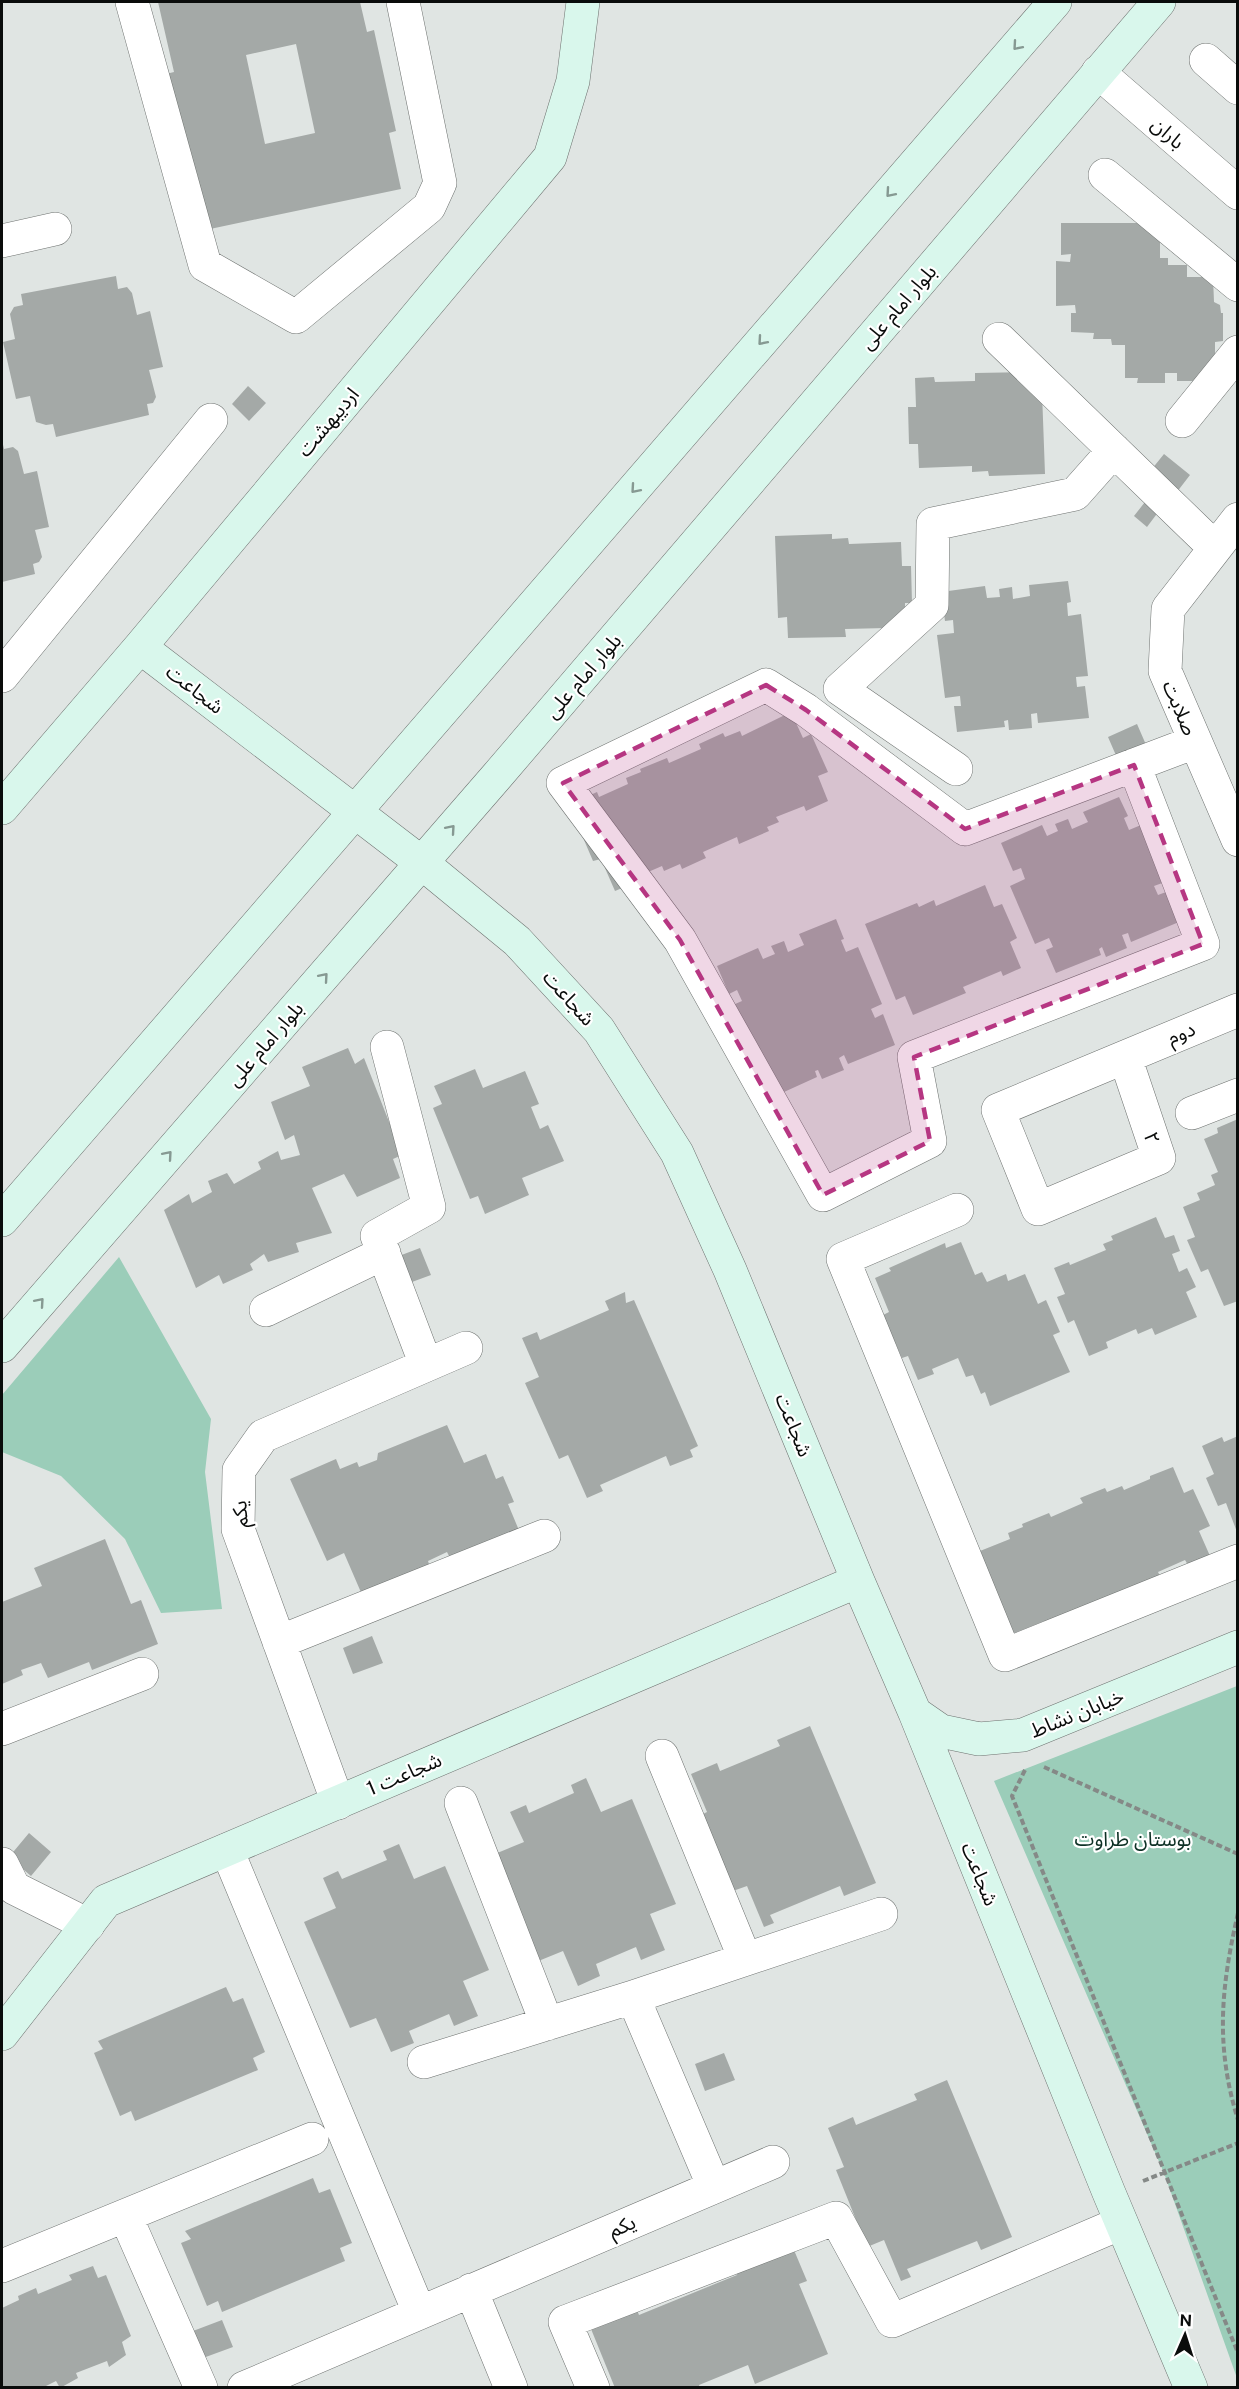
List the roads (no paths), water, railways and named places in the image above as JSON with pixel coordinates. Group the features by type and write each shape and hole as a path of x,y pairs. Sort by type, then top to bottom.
{"street":[{"path":"132,2 206,265 296,317 429,207 440,183 403,2"},
{"name":"اردیبهشت","path":"2,808 140,647 550,157 573,81 583,2"},
{"path":"2,1220 1055,2"},
{"name":"بلوار امام علی","path":"2,1347 422,863 1159,2"},
{"path":"1206,60 1238,88"},
{"name":"باران","path":"1098,72 1238,193"},
{"path":"1105,175 1238,285"},
{"path":"2,241 55,229"},
{"path":"999,339 1215,548"},
{"path":"1182,421 1238,352"},
{"path":"2,676 211,420"},
{"path":"956,769 840,689 932,604 933,524 1075,494 1114,450"},
{"name":"صلابت","path":"1238,519 1168,609 1165,671 1238,840"},
{"name":"شجاعت","path":"140,647 422,863 517,941 598,1030 677,1153 730,1270 915,1713 1109,2193 1191,2388"},
{"path":"1134,765 1203,944 914,1057 930,1141 823,1195 680,940 563,783 766,685 806,710 965,830 1134,765 1195,742"},
{"name":"دوم","path":"1125,1057 1238,1010"},
{"path":"387,1047 429,1207 377,1236 426,1365"},
{"name":"۲","path":"1125,1057 1159,1158 1038,1209 998,1110 1125,1057"},
{"path":"1192,1113 1238,1095"},
{"path":"957,1210 843,1259 1005,1655 1238,1561"},
{"path":"266,1310 384,1253"},
{"name":"یکم","path":"338,1803 238,1528 239,1470 263,1436 466,1348"},
{"path":"279,1642 544,1536"},
{"name":"شجاعت 1","path":"2,2034 106,1901 858,1581"},
{"name":"خیابان نشاط","path":"915,1713 941,1731 979,1739 1023,1735 1238,1647"},
{"path":"2,1729 142,1674"},
{"path":"662,1756 745,1959"},
{"path":"461,1803 547,2024"},
{"path":"227,1850 419,2312"},
{"path":"3,1869 14,1888 88,1925"},
{"path":"424,2062 633,1997 881,1914"},
{"path":"633,1997 714,2187"},
{"path":"2,2266 312,2139"},
{"name":"یکم","path":"244,2388 773,2162"},
{"path":"126,2217 201,2388"},
{"path":"592,2388 565,2322 836,2218 892,2321 1122,2223"},
{"path":"471,2290 511,2388"}],"park label":[{"name":"بوستان طراوت","path":"1133,1839"}]}
